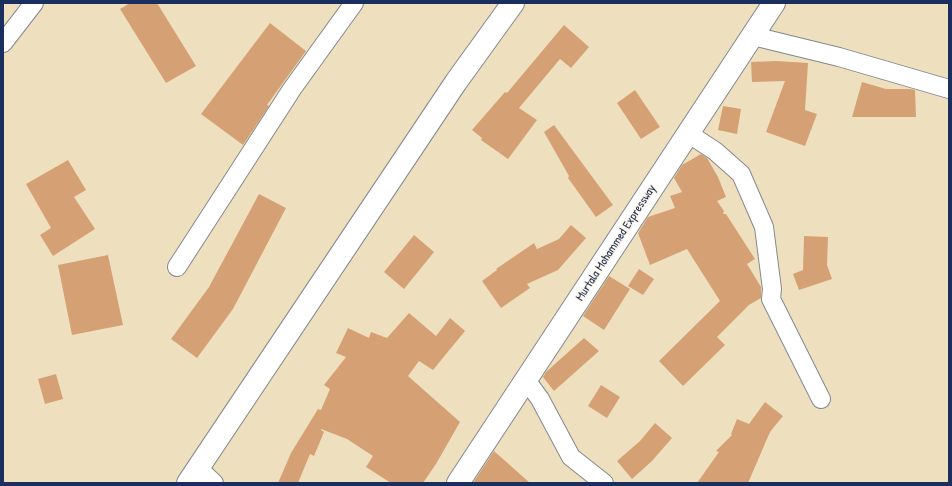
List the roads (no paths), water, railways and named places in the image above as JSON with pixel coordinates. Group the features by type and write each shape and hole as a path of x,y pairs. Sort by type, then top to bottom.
{"main road":[{"path":"193,476 452,89 513,3"},
{"name":"Murtala Mohammed Expressway","path":"458,483 774,3"}],"street":[{"path":"3,43 34,3"},
{"path":"177,267 292,89 354,3"},
{"path":"753,36 839,57 949,90"},
{"path":"688,134 715,151 741,174 764,227 772,289 771,298 822,399"},
{"path":"526,380 540,399 571,457 604,483"},
{"path":"193,476 214,483"}]}
